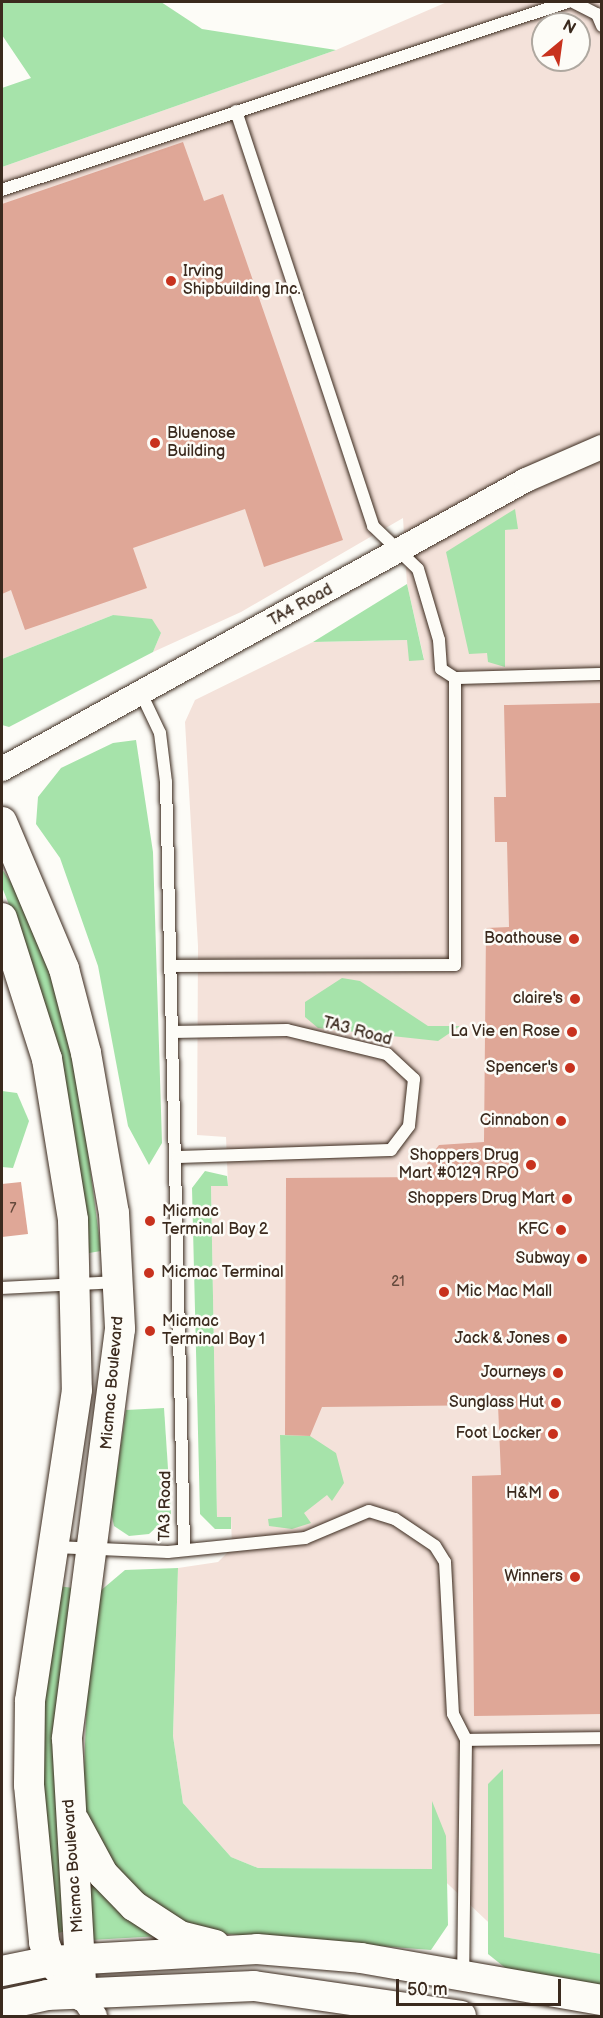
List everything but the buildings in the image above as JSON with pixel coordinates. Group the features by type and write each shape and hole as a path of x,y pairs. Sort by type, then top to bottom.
{"street":[{"name":"TA4 Road","path":"2,769 401,551 526,480 602,447"},
{"name":"Micmac Boulevard","path":"2,822 38,897 76,1013 113,1202 120,1329 94,1552 71,1679 65,1960"},
{"name":"Micmac Boulevard","path":"2,918 47,1059 74,1220 77,1282 77,1390 30,1701 29,1785 44,1942 65,1960 88,2006"},
{"path":"68,1806 103,1874 152,1920 180,1936 257,1949 463,1974 602,2000"},
{"path":"2,1971 65,1960 257,1949"},
{"path":"2,2005 47,1995 88,2006 254,1986 460,2016"}],"lane":[{"path":"2,190 567,2"},
{"path":"573,2 597,14 602,26"},
{"path":"236,111 373,526 401,551 421,576 441,669 455,678 602,674"},
{"path":"171,966 455,965 455,678"},
{"name":"TA3 Road","path":"55,1547 94,1552 184,1548 177,1157 166,782 160,733 141,693"},
{"name":"TA3 Road","path":"172,1032 287,1030 387,1054 414,1079 409,1126 391,1150 177,1157"},
{"path":"2,1288 77,1282 117,1282"},
{"path":"184,1548 305,1538 369,1511 416,1531 445,1562 453,1714 466,1740 463,1974"},
{"path":"466,1740 602,1738"}],"shaded area":[{"name":"Mic Mac Mall","path":"447,2 601,2 601,1954 504,1937 432,1869 258,1868 231,1857 183,1803 173,1736 178,1568 218,1562 232,1548 231,1517 217,1517 211,1186 228,1186 226,1137 197,1135 198,946 185,722 195,700 313,642 407,640 424,659 407,584 403,518 241,612 153,652 161,633 113,615 2,659 2,167 336,50"}],"green space":[{"path":"2,2 161,2 202,29 336,50 2,167 2,88 31,78 2,35"},
{"path":"515,509 518,529 505,530 505,667 488,662 487,653 469,654 446,552"},
{"path":"407,584 424,660 409,661 407,640 313,642"},
{"path":"113,615 152,619 161,633 153,652 9,727 2,725 2,659"},
{"path":"136,740 153,852 162,1143 149,1165 128,1126 98,966 60,858 36,824 38,797 61,768 113,743"},
{"path":"2,869 24,902 47,961 77,1068 101,1251 89,1253 79,1172 32,963 2,887"},
{"path":"342,978 360,981 428,1026 460,1026 438,1041 318,1028 305,1017 305,1002"},
{"path":"2,1091 17,1093 29,1121 13,1168 2,1167"},
{"path":"205,1171 227,1176 228,1186 211,1186 217,1517 231,1517 231,1529 215,1529 200,1514 192,1188"},
{"path":"164,1408 171,1514 149,1534 129,1536 114,1526 111,1512 126,1410"},
{"path":"280,1435 310,1436 336,1453 344,1483 332,1501 327,1495 304,1513 311,1523 292,1529 269,1526 268,1519 282,1517"},
{"path":"178,1568 173,1736 183,1803 231,1857 258,1868 432,1869 432,1801 446,1836 448,1925 431,1950 201,1932 139,1898 91,1834 83,1798 88,1665 99,1592 125,1570"},
{"path":"58,1586 73,1588 71,1930 58,1933 44,1831 42,1698"},
{"path":"503,1769 504,1937 601,1954 601,1986 508,1970 488,1954 488,1784"},
{"path":"82,1854 161,1936 91,1940"}],"place":[{"name":"Irving Shipbuilding Inc.","path":"171,281"},
{"name":"Bluenose Building","path":"155,443"},
{"name":"Boathouse","path":"574,939"},
{"name":"claire's","path":"575,999"},
{"name":"La Vie en Rose","path":"572,1032"},
{"name":"Spencer's","path":"570,1068"},
{"name":"Cinnabon","path":"561,1121"},
{"name":"Shoppers Drug Mart #0129 RPO","path":"531,1165"},
{"name":"Shoppers Drug Mart","path":"567,1199"},
{"name":"Micmac Terminal Bay 2","path":"150,1221"},
{"name":"KFC","path":"561,1230"},
{"name":"Subway","path":"582,1259"},
{"name":"Micmac Terminal","path":"149,1273"},
{"name":"Mic Mac Mall","path":"444,1292"},
{"name":"Micmac Terminal Bay 1","path":"150,1331"},
{"name":"Jack & Jones","path":"562,1339"},
{"name":"Journeys","path":"558,1373"},
{"name":"Sunglass Hut","path":"556,1403"},
{"name":"Foot Locker","path":"553,1434"},
{"name":"H&M","path":"554,1494"},
{"name":"Winners","path":"575,1577"}]}
